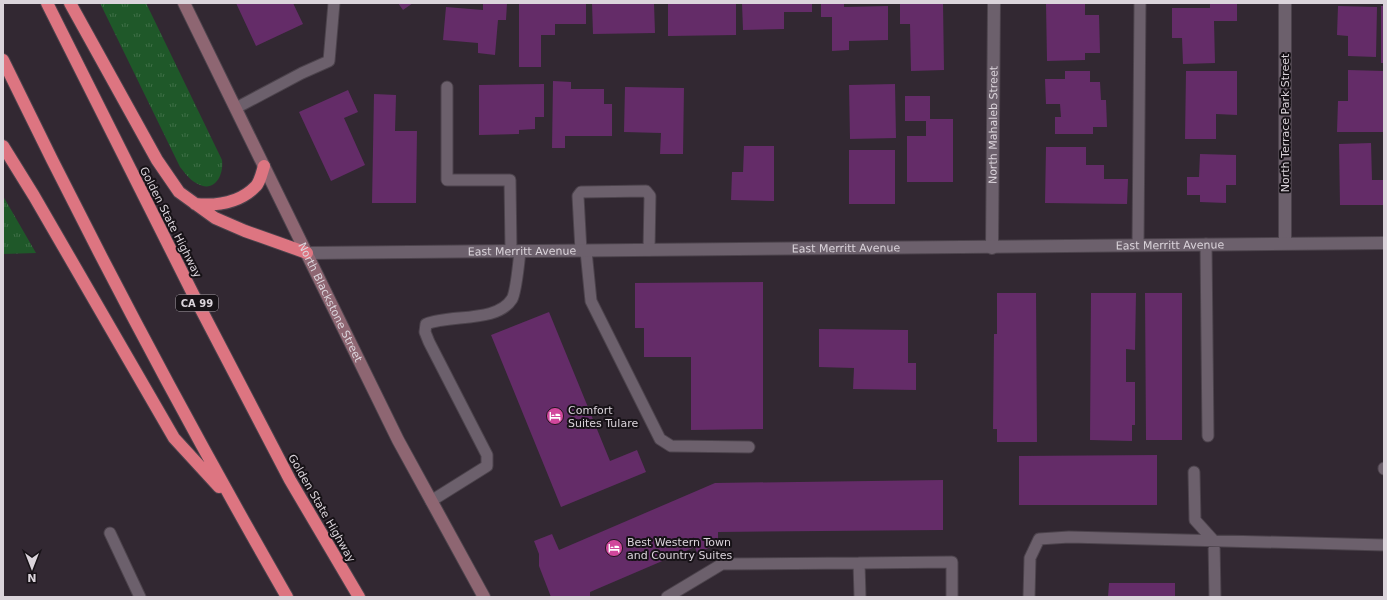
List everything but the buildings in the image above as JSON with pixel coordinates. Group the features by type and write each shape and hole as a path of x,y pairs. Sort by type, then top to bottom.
{"highway":[{"name":"Golden State Highway","path":"47,3 193,294 290,480 359,597"},
{"path":"70,3 167,177 179,192 215,218 245,231 307,253"},
{"path":"3,60 48,154 125,304 233,503 287,597"},
{"path":"3,146 34,196 174,438 233,503"},
{"path":"194,204 219,204 242,197 257,186 264,166"}],"main road":[{"name":"North Blackstone Street","path":"184,3 398,440 484,597"}],"street":[{"name":"North Mahaleb Street","path":"992,248 994,3"},
{"name":"North Terrace Park Street","path":"1285,3 1285,243"},
{"name":"East Merritt Avenue","path":"307,253 992,248 1206,244 1384,243"}],"lane":[{"path":"236,108 302,73 329,61 334,3"},
{"path":"1138,246 1140,3"},
{"path":"431,501 487,466 487,455 429,342 425,332 426,324 435,320 490,314 504,308 513,298 516,251 510,180 447,180 447,87"},
{"path":"649,250 650,196 646,191 581,192 578,196 583,251 591,301 660,439 671,446 749,447"},
{"path":"1206,244 1208,436"},
{"path":"1194,472 1195,520 1214,542 1215,597"},
{"path":"110,533 140,597"},
{"path":"1029,597 1030,558 1039,539 1069,537 1214,542 1384,545"},
{"path":"667,597 722,564 952,562 952,597"},
{"path":"859,563 860,597"}],"green space":[{"path":"100,3 146,3 222,160 221,172 213,185 202,186 196,183 189,178 180,167"},
{"path":"3,196 36,253 3,254"}],"place":[{"name":"Comfort Suites Tulare","path":"555,416"},
{"name":"Best Western Town and Country Suites","path":"614,548"}]}
